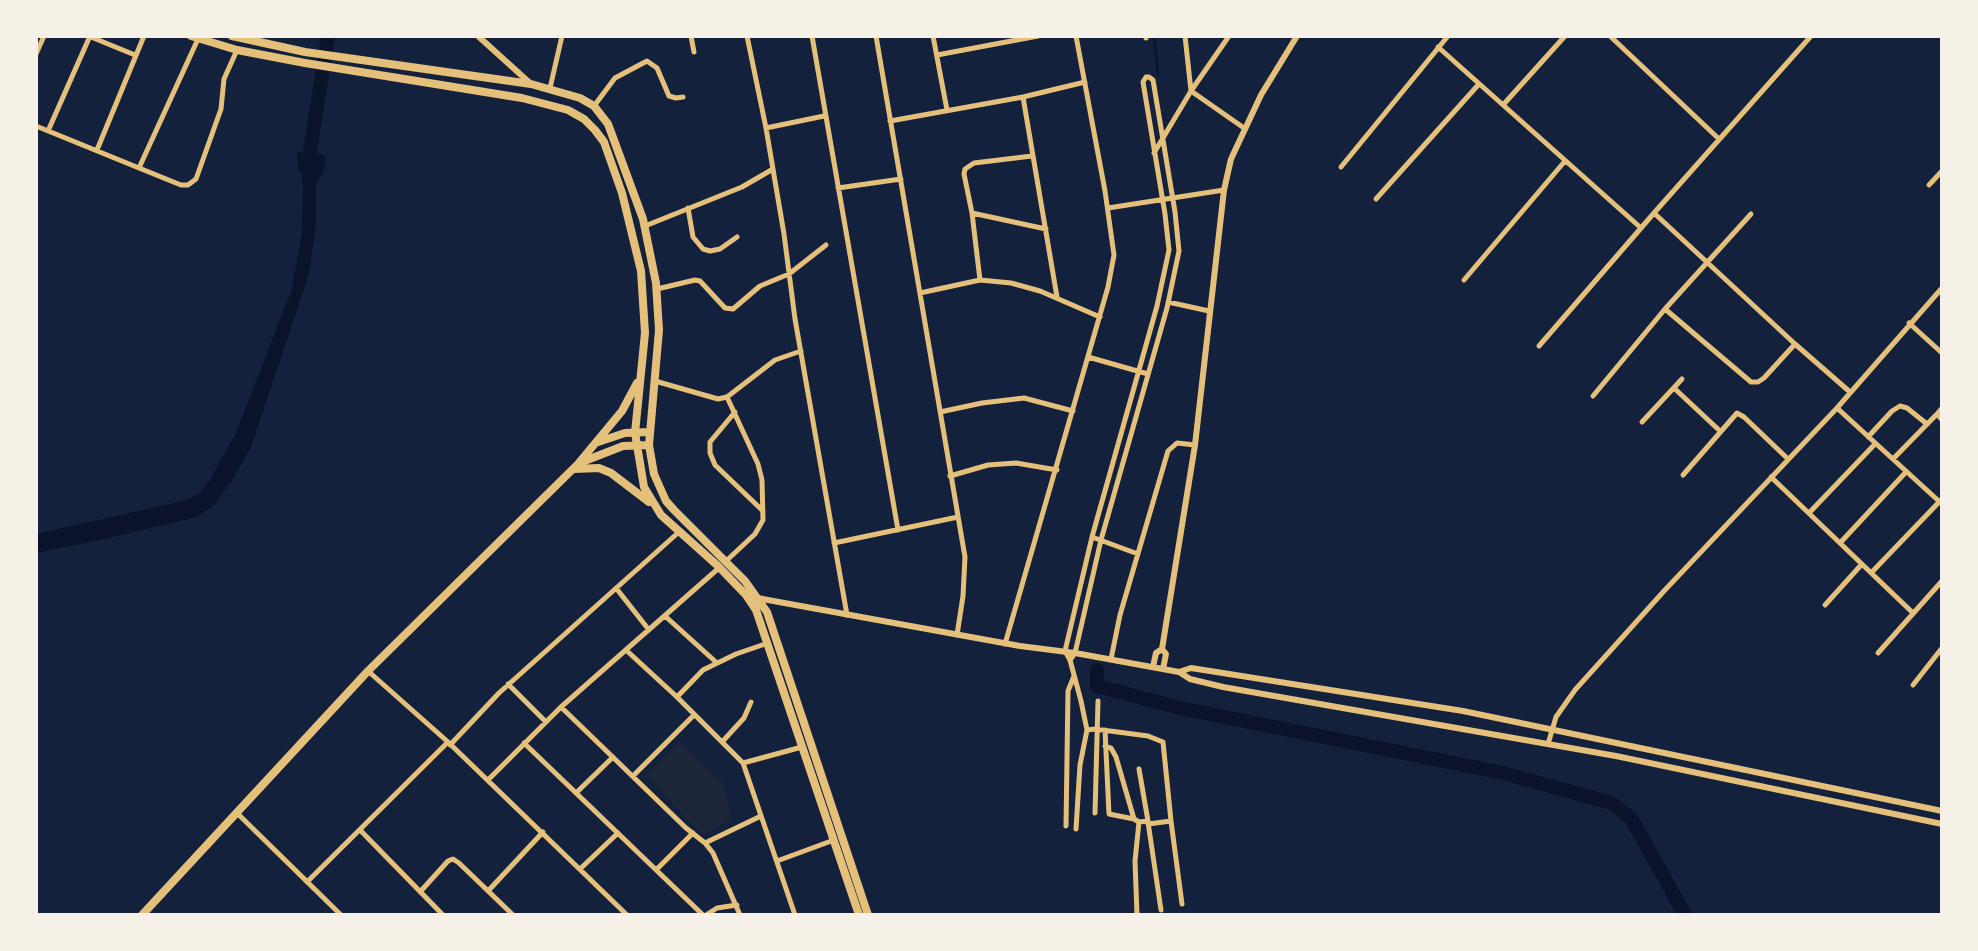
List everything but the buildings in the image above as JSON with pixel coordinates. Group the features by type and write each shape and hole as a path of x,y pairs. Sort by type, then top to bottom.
{"main road":[{"path":"232,36 305,52 531,84 580,98 594,106 615,138 645,226 657,289 659,330 649,445 654,474 666,501 722,565 756,610 859,915"},
{"path":"195,38 238,50 305,63 522,98 568,110 584,119 604,142 622,193 641,271 645,333 635,433 644,487 658,510"},
{"path":"142,915 238,814 368,671 576,466 622,411 639,380"},
{"path":"596,443 612,436 650,432"},
{"path":"576,466 608,450 636,444 649,445"},
{"path":"576,466 599,468 611,474 658,510 760,599 767,612 868,915"}],"street":[{"path":"36,54 44,36"},
{"path":"48,131 90,36 135,55"},
{"path":"97,150 144,36"},
{"path":"478,36 531,84"},
{"path":"550,88 562,36"},
{"path":"691,36 694,52"},
{"path":"747,36 766,128 801,351 847,615"},
{"path":"812,36 824,116 898,530"},
{"path":"876,36 965,557 965,573 956,635"},
{"path":"933,36 947,110"},
{"path":"937,55 1017,38 1038,36"},
{"path":"1005,644 1100,317 1114,255 1108,208 1076,36"},
{"path":"1185,36 1191,91 1244,128"},
{"path":"1154,153 1191,91 1229,36"},
{"path":"1153,667 1156,653 1162,649 1195,445 1224,190 1231,159 1261,95 1298,36"},
{"path":"1341,166 1448,36"},
{"path":"1503,105 1565,36"},
{"path":"1610,36 1719,139"},
{"path":"1540,346 1654,212 1811,36"},
{"path":"139,168 195,38"},
{"path":"1438,47 1641,228"},
{"path":"36,126 181,185 188,185 196,179 221,108 224,79 238,50"},
{"path":"594,106 615,78 647,61 657,68 670,96 676,98 683,97"},
{"path":"1070,660 1075,653 1101,540 1168,302 1176,264 1179,239 1153,80 1146,77 1143,82 1169,240 1166,262 1138,372 1092,537 1065,651 1070,660 1087,730 1080,765 1076,829"},
{"path":"890,121 1023,96 1085,82"},
{"path":"1376,199 1479,84"},
{"path":"1023,96 1057,297"},
{"path":"766,128 824,116"},
{"path":"980,280 972,213 964,174 965,169 974,163 1032,156"},
{"path":"1464,280 1565,161"},
{"path":"645,226 742,187 773,169"},
{"path":"1929,186 1942,172"},
{"path":"838,188 900,179"},
{"path":"1108,208 1224,190"},
{"path":"688,208 693,237 703,249 710,251 720,249 737,237"},
{"path":"1654,212 1795,344 1850,392"},
{"path":"972,213 1046,229"},
{"path":"1593,396 1665,309 1751,214"},
{"path":"657,289 695,280 700,281 729,310 760,286 789,274 826,245"},
{"path":"1166,262 1176,264"},
{"path":"920,292 980,280 1011,283 1057,297 1100,317"},
{"path":"1548,744 1550,731 1570,697 1771,477 1837,408 1909,323 1942,288"},
{"path":"1168,302 1209,311"},
{"path":"1665,309 1751,382 1758,382 1764,378 1795,344"},
{"path":"1909,323 1942,353"},
{"path":"654,381 712,399 727,397 763,367 775,360 801,351"},
{"path":"1088,357 1148,374"},
{"path":"1642,422 1682,379"},
{"path":"1674,388 1720,431"},
{"path":"488,780 561,707 755,534 763,520 762,480 758,464 736,412 727,397"},
{"path":"940,412 982,403 1024,398 1073,411"},
{"path":"1868,437 1892,411 1900,406 1907,408 1927,424"},
{"path":"1837,408 1941,502 1871,573"},
{"path":"1893,460 1942,408"},
{"path":"736,412 710,442 710,453 715,465 763,511"},
{"path":"1683,475 1737,413 1744,417 1788,459"},
{"path":"1937,414 1942,420"},
{"path":"1111,659 1120,615 1168,450 1177,443 1195,445"},
{"path":"1809,513 1875,444"},
{"path":"950,476 988,465 1016,462 1056,470"},
{"path":"1840,543 1906,472"},
{"path":"1771,477 1913,613"},
{"path":"834,543 958,517"},
{"path":"307,882 508,684 680,531"},
{"path":"1092,537 1138,554"},
{"path":"1825,605 1862,564"},
{"path":"1878,653 1942,581"},
{"path":"616,588 649,630"},
{"path":"746,595 1005,644 1065,651 1153,667 1179,672 1190,679 1223,687 1616,756 1942,824"},
{"path":"665,616 717,663"},
{"path":"677,697 696,676 717,663 768,643"},
{"path":"1913,685 1942,648"},
{"path":"1162,649 1166,654 1163,669"},
{"path":"626,650 677,697 743,764 795,915"},
{"path":"1179,672 1191,668 1462,711 1550,731 1676,755 1942,811"},
{"path":"368,671 488,780 627,915"},
{"path":"1066,826 1068,691 1074,676"},
{"path":"508,684 546,722"},
{"path":"1096,813 1098,700"},
{"path":"722,742 744,718 751,702"},
{"path":"561,707 693,833 705,842 713,853 740,915"},
{"path":"633,776 694,714"},
{"path":"1087,730 1097,729 1148,736 1164,742 1171,821 1182,904"},
{"path":"1105,730 1107,812 1148,822 1171,821"},
{"path":"524,743 705,915 717,908 736,905"},
{"path":"1105,746 1111,748 1116,757 1137,820 1137,915"},
{"path":"743,764 802,747"},
{"path":"576,793 613,757"},
{"path":"1139,769 1161,910"},
{"path":"1892,814 1895,801"},
{"path":"238,814 341,915"},
{"path":"705,842 761,816"},
{"path":"360,830 443,915"},
{"path":"489,890 543,832"},
{"path":"656,870 693,833"},
{"path":"580,869 618,834"},
{"path":"776,861 834,840"},
{"path":"420,892 448,860 453,859 459,862 513,915"}],"shaded area":[{"path":"310,151 326,157 323,173 316,183 316,224 309,274 251,447 231,482 213,506 197,517 36,553 36,534 183,501 199,494 209,481 235,435 292,289 302,232 303,189 302,174 298,171 297,152"},
{"path":"680,742 723,784 732,820 701,834 646,775"}],"waterway":[{"path":"310,151 328,36"},
{"path":"1154,36 1158,74"},
{"path":"1097,670 1097,686 1180,708 1503,773 1611,803 1631,818 1685,915"}]}
